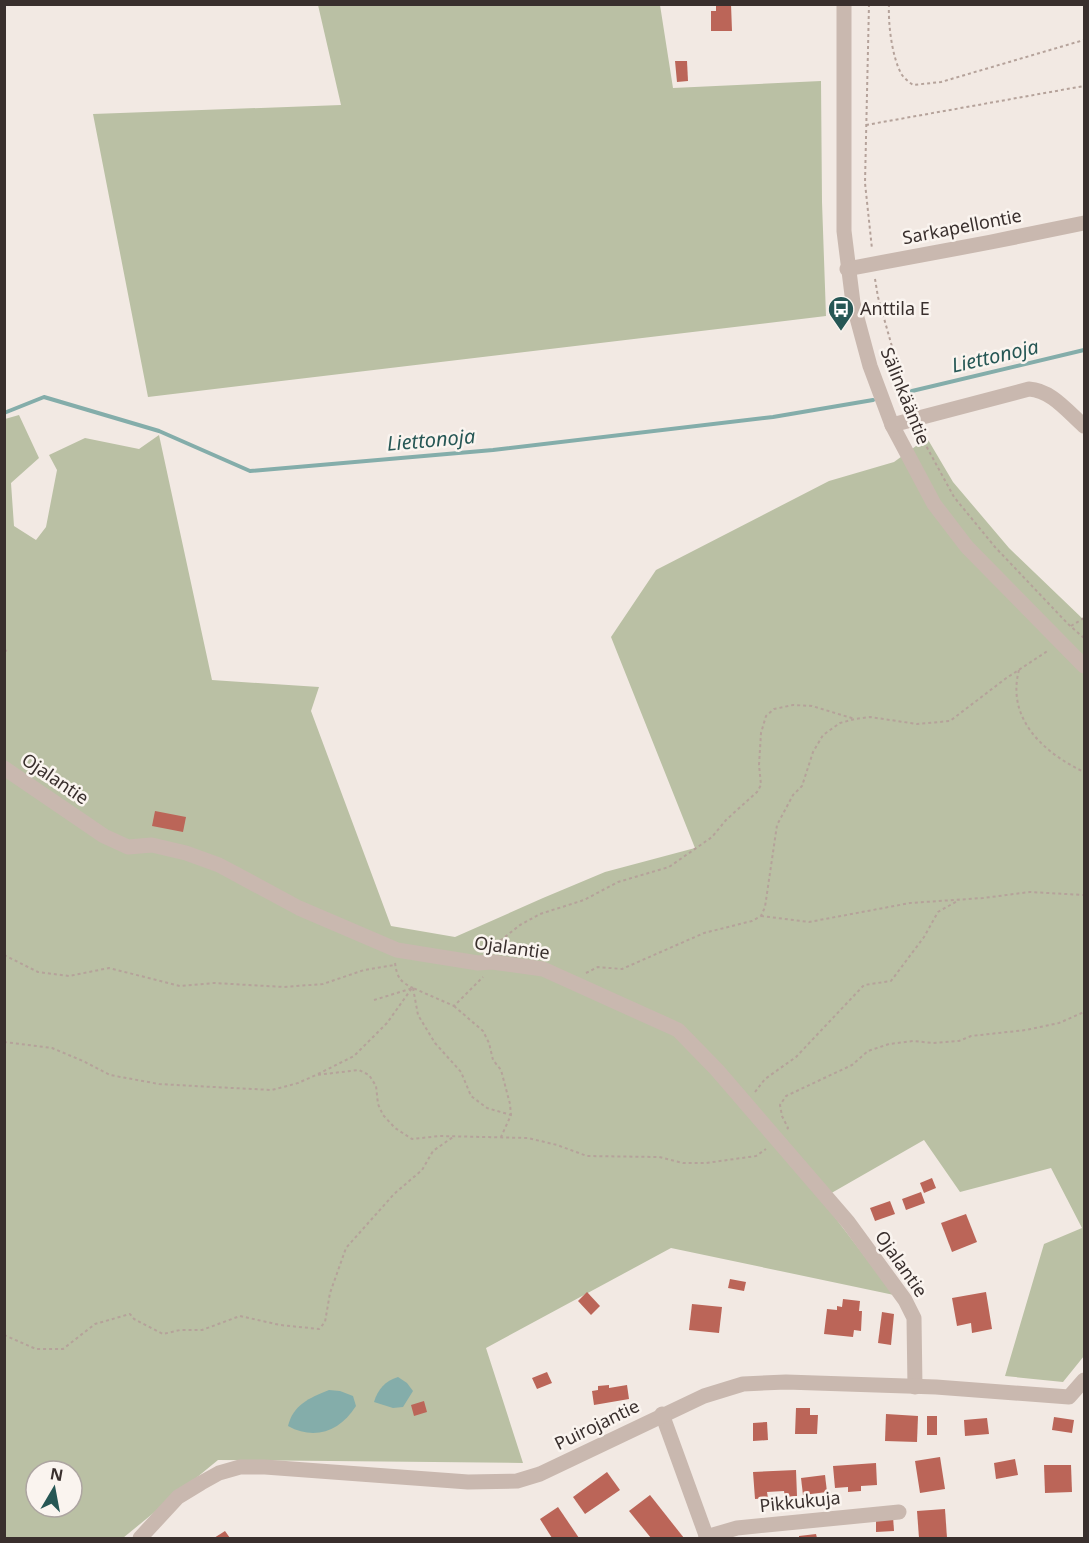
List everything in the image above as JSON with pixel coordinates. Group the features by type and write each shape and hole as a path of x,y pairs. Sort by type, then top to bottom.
{"street":[{"name":"Sälinkääntie","path":"844,4 844,231 853,303 870,366 892,425 940,513 967,547 1084,666"},
{"name":"Sarkapellontie","path":"847,269 1084,223"},
{"path":"892,425 912,418 1029,389 1037,389 1053,398 1084,426"},
{"name":"Ojalantie","path":"4,768 104,836 128,847 152,845 186,853 219,865 396,957 543,969 678,1030 717,1070 848,1222 905,1300 914,1318 915,1387"},
{"name":"Puirojantie","path":"140,1539 178,1497 219,1473 240,1467 468,1482 517,1481 540,1474 662,1414 704,1396 743,1384 786,1382 915,1387 1069,1397 1084,1380"},
{"path":"662,1414 707,1538"},
{"name":"Pikkukuja","path":"707,1538 737,1528 899,1512"}],"path":[{"path":"869,4 865,183 873,264 878,297 912,418 954,497 995,547 1084,638"},
{"path":"888,4 888,21 896,58 903,76 913,85 941,82 1084,40"},
{"path":"866,125 1084,86"},
{"path":"1071,626 1084,618"},
{"path":"761,916 765,907 777,825 793,795 802,786 813,752 823,735 840,723 870,717 916,723 950,721 1019,670 1048,652 1068,624"},
{"path":"1019,670 1015,684 1018,709 1027,727 1057,759 1084,772"},
{"path":"454,1006 481,979 485,963 495,944 520,925 540,914 584,900 618,882 669,867 712,837 726,820 757,792 760,785 761,733 766,716 774,708 793,705 812,706 855,719"},
{"path":"572,981 598,967 622,969 694,937 752,921 761,916 809,922 910,903 1030,892 1084,895"},
{"path":"746,1103 765,1079 796,1057 864,985 891,981 924,937 939,912 960,900"},
{"path":"4,955 38,972 69,976 109,968 180,986 214,982 284,987 323,984 396,957 398,978 403,983 454,1006 483,1031 489,1042 493,1060 501,1070 510,1104 511,1115 501,1137"},
{"path":"374,1000 412,988"},
{"path":"4,1042 52,1048 110,1075 159,1084 272,1090 298,1083 354,1056 387,1023 412,988"},
{"path":"412,988 418,1015 435,1043 461,1072 471,1096 488,1108 511,1115"},
{"path":"316,1075 359,1070 369,1075 376,1086 378,1104 383,1115 395,1128 412,1139 528,1138 587,1156 614,1158 648,1156 683,1163 706,1163 756,1156 778,1142 788,1128 780,1105 786,1096 852,1065 868,1051 889,1044 913,1041 933,1043 959,1041 971,1036 1026,1030 1059,1023 1084,1012"},
{"path":"4,1335 36,1349 63,1349 95,1324 130,1314 164,1334 180,1330 202,1330 240,1316 280,1325 319,1329 325,1322 330,1293 346,1248 394,1194 422,1170 433,1151 453,1137"}],"green space":[{"path":"318,5 660,5 673,88 821,81 826,316 148,397 93,114 341,105"},
{"path":"19,415 39,458 11,483 14,526 36,540 46,527 57,470 49,455 85,438 139,449 159,435 212,680 319,687 311,711 391,926 455,937 605,872 695,848 611,637 656,570 829,481 894,462 927,438 953,482 1009,548 1084,620 1084,1356 1063,1382 1005,1376 1044,1244 1082,1228 1051,1168 960,1192 924,1140 821,1199 894,1295 671,1248 486,1348 523,1463 218,1460 123,1538 5,1538 5,419"}],"water":[{"path":"398,1377 413,1391 403,1407 393,1408 374,1402 383,1386"},
{"path":"329,1390 353,1396 356,1406 350,1415 335,1427 317,1433 308,1433 288,1426 298,1407"}],"building":[{"path":"716,4 731,4 732,31 711,31 711,11 716,11"},
{"path":"675,61 687,61 688,81 677,82"},
{"path":"155,811 186,817 183,832 152,826"},
{"path":"932,1178 936,1188 924,1193 920,1183"},
{"path":"921,1192 925,1203 906,1210 902,1199"},
{"path":"890,1201 895,1214 875,1221 870,1208"},
{"path":"966,1214 977,1242 952,1252 941,1223"},
{"path":"730,1279 746,1282 744,1291 728,1288"},
{"path":"587,1292 600,1306 591,1315 578,1301"},
{"path":"986,1292 992,1329 972,1333 971,1323 957,1326 952,1298"},
{"path":"843,1299 860,1301 861,1331 854,1330 853,1337 824,1334 827,1309 837,1310 837,1306 842,1307"},
{"path":"692,1304 722,1307 719,1333 689,1330"},
{"path":"882,1312 894,1314 891,1345 878,1343"},
{"path":"547,1372 552,1383 537,1389 532,1378"},
{"path":"609,1385 609,1388 627,1385 629,1399 594,1405 592,1391 598,1390 598,1386"},
{"path":"424,1401 427,1412 414,1416 411,1405"},
{"path":"796,1408 810,1408 810,1415 818,1415 817,1434 795,1434"},
{"path":"886,1414 918,1416 917,1442 885,1441"},
{"path":"927,1416 937,1416 937,1435 927,1435"},
{"path":"1054,1417 1074,1420 1072,1433 1052,1430"},
{"path":"987,1418 989,1434 965,1436 964,1420"},
{"path":"767,1422 768,1440 753,1441 753,1423"},
{"path":"940,1457 945,1489 920,1493 915,1461"},
{"path":"1015,1459 1018,1475 996,1479 994,1463"},
{"path":"876,1463 877,1485 861,1486 861,1491 848,1492 848,1487 835,1488 833,1466"},
{"path":"1044,1465 1071,1465 1072,1492 1045,1493"},
{"path":"796,1470 797,1496 785,1497 784,1491 767,1492 768,1498 755,1499 753,1472"},
{"path":"607,1472 620,1490 585,1514 573,1497"},
{"path":"825,1475 827,1492 803,1495 801,1478"},
{"path":"650,1495 684,1538 651,1538 629,1511"},
{"path":"558,1507 579,1538 552,1538 540,1519"},
{"path":"945,1509 947,1538 919,1538 917,1511"},
{"path":"893,1516 894,1531 876,1532 876,1518"},
{"path":"225,1531 230,1538 214,1538"},
{"path":"816,1534 817,1538 799,1538 799,1536"}],"waterway":[{"name":"Liettonoja","path":"912,391 1084,350"},
{"name":"Liettonoja","path":"4,413 44,397 159,431 250,471 493,450 773,417 873,400"}],"place":[{"name":"Anttila E","path":"841,332"}]}
